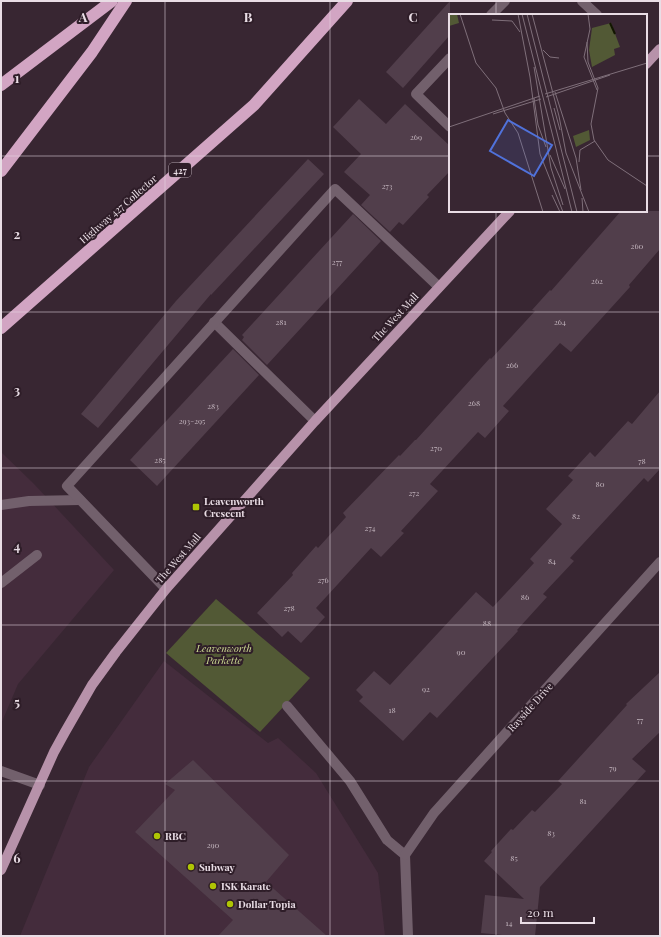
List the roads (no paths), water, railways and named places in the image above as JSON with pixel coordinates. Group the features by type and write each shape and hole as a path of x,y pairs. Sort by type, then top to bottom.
{"highway":[{"path":"1,85 112,1"},
{"path":"1,170 92,52 126,1"},
{"name":"Highway 427 Collector","path":"1,328 254,104 347,1"}],"main road":[{"path":"647,61 660,49"},
{"name":"The West Mall","path":"1,870 65,732 92,685 116,652 166,589 315,421 509,212"}],"street":[{"path":"492,14 504,1"},
{"path":"582,1 596,14"},
{"path":"449,59 416,94 449,126"},
{"path":"166,589 67,486 214,322 335,189 439,287"},
{"path":"214,322 315,421"},
{"path":"1,505 28,501 80,500"},
{"path":"1,583 37,555"},
{"name":"Rayside Drive","path":"405,856 434,813 660,562"},
{"path":"287,706 350,781 387,840 405,856 408,936"},
{"path":"1,772 40,785"}],"place":[{"name":"Leavenworth Crescent","path":"196,507"},
{"name":"RBC","path":"157,836"},
{"name":"Subway","path":"191,867"},
{"name":"ISK Karate","path":"213,886"},
{"name":"Dollar Topia","path":"230,904"}],"park label":[{"name":"Leavenworth Parkette","path":"224,654"}]}
